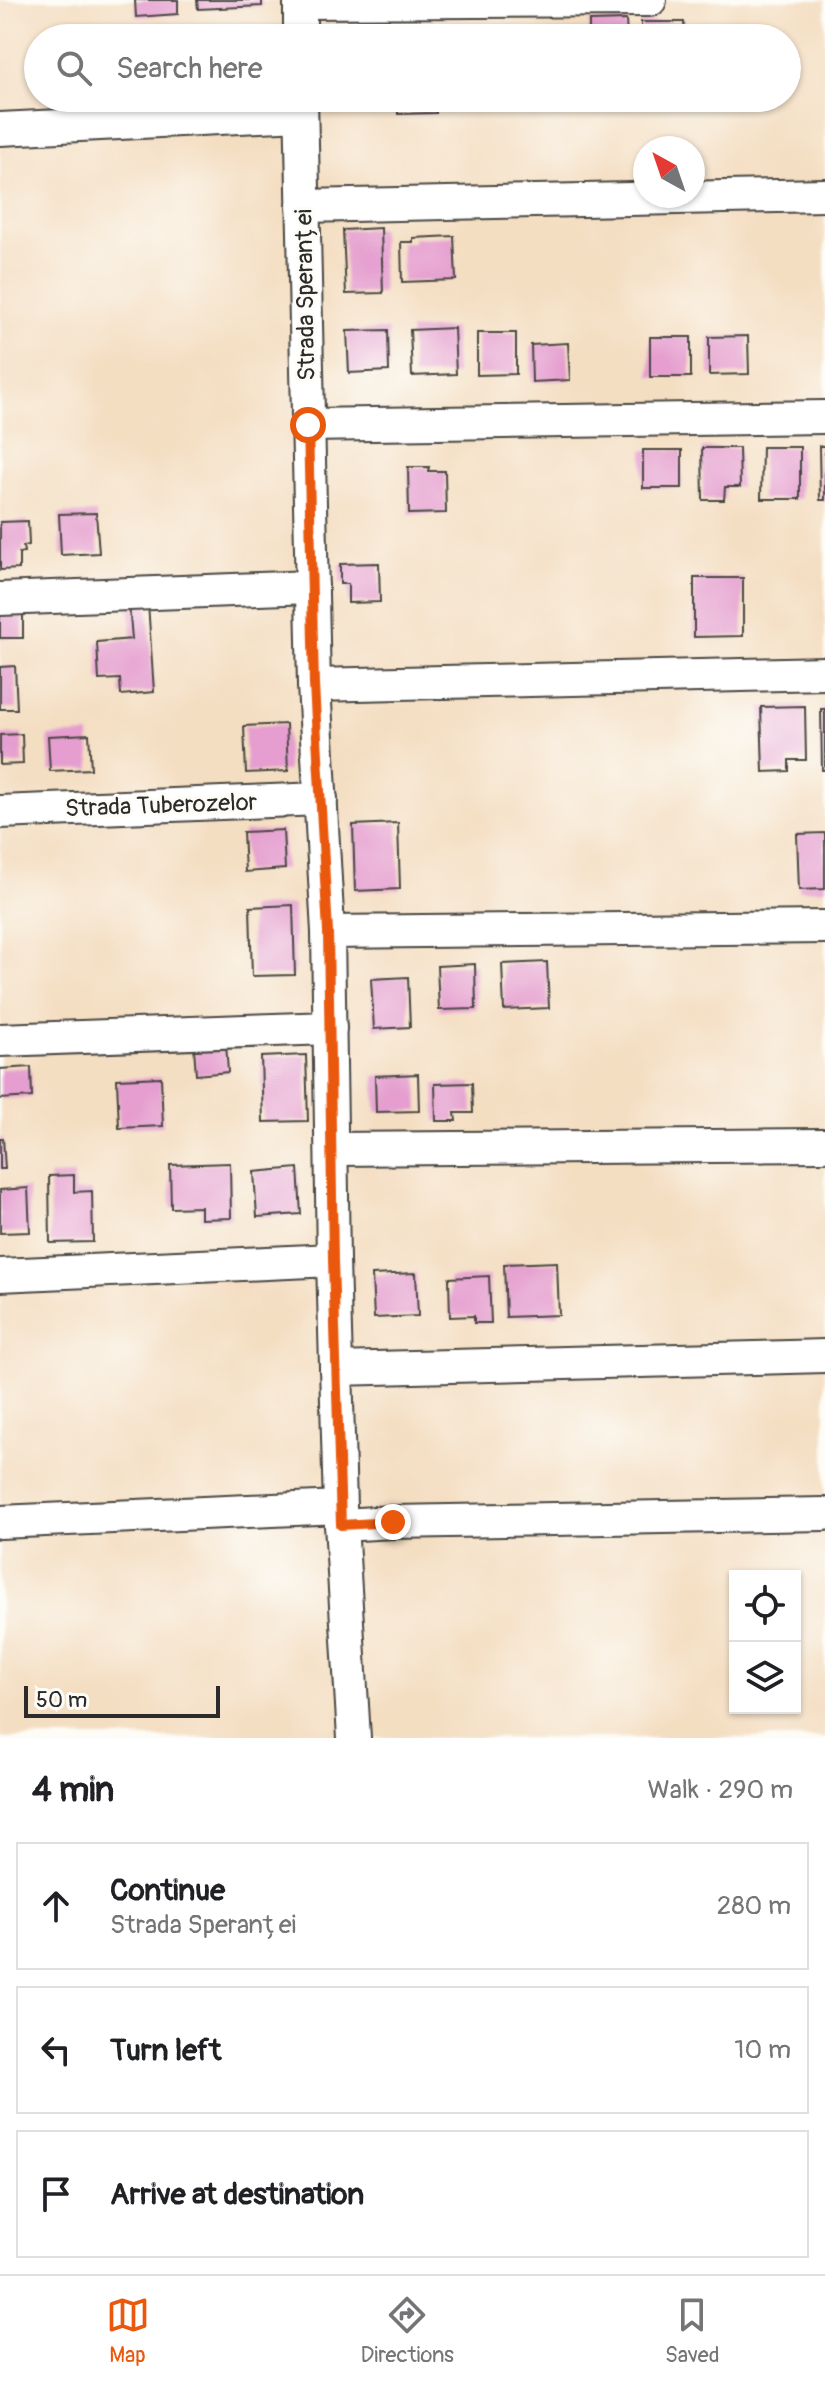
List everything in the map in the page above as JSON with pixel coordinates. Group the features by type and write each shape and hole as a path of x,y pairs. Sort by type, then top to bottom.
{"street":[{"path":"300,24 300,1 650,0"},
{"path":"0,129 222,112"},
{"name":"Strada Speranței","path":"301,112 314,685 328,932 340,1516 354,1738"},
{"path":"303,206 825,195"},
{"path":"308,425 825,417"},
{"path":"0,599 312,587"},
{"path":"314,685 825,673"},
{"name":"Strada Tuberozelor","path":"0,812 321,799"},
{"path":"328,932 825,927"},
{"path":"0,1040 330,1028"},
{"path":"332,1149 825,1145"},
{"path":"0,1275 333,1260"},
{"path":"336,1369 825,1356"},
{"path":"0,1522 340,1516 393,1522 825,1514"}],"building":[{"path":"135,0 178,0 178,14 136,17"},
{"path":"197,0 262,0 262,6 198,9"},
{"path":"626,20 626,24 589,24 589,21"},
{"path":"684,22 684,24 641,24"},
{"path":"398,112 436,113 398,114"},
{"path":"381,228 383,293 346,294 343,230"},
{"path":"454,236 456,280 402,282 401,242 413,242 413,238"},
{"path":"454,328 456,374 412,376 410,330"},
{"path":"388,330 389,371 349,373 347,331"},
{"path":"477,333 516,333 516,374 477,375"},
{"path":"748,336 749,374 709,375 709,337"},
{"path":"650,337 691,337 691,377 650,377"},
{"path":"568,343 570,380 532,382 531,345"},
{"path":"819,446 825,446 825,500 820,500"},
{"path":"762,447 800,447 800,499 761,499"},
{"path":"702,448 739,448 740,487 725,487 724,500 703,500"},
{"path":"643,450 682,450 682,488 643,488"},
{"path":"408,467 445,471 446,513 409,514"},
{"path":"96,513 99,553 61,555 59,514"},
{"path":"28,521 29,545 23,546 24,552 19,553 19,569 0,570 0,522"},
{"path":"379,563 380,602 348,603 348,584 340,584 340,564"},
{"path":"694,578 743,578 743,636 694,637"},
{"path":"148,603 154,692 121,695 120,679 99,680 97,642 132,639 129,604"},
{"path":"0,608 23,608 23,638 0,638"},
{"path":"15,666 17,709 0,709 0,667"},
{"path":"805,706 806,760 789,760 789,771 763,772 761,707"},
{"path":"821,709 825,709 825,770 822,770"},
{"path":"286,724 288,771 246,773 244,726"},
{"path":"22,734 23,764 0,765 0,735"},
{"path":"89,734 91,769 50,771 48,736"},
{"path":"398,823 400,889 355,891 353,825"},
{"path":"283,830 285,869 245,872 243,832"},
{"path":"825,833 825,889 799,890 797,834"},
{"path":"293,905 295,975 252,976 250,907"},
{"path":"547,962 549,1008 504,1010 502,964"},
{"path":"475,964 476,1009 439,1010 437,966"},
{"path":"408,977 410,1027 374,1029 371,979"},
{"path":"226,1044 228,1072 196,1075 194,1047"},
{"path":"306,1055 308,1121 263,1122 261,1057"},
{"path":"31,1067 32,1097 0,1099 0,1069"},
{"path":"418,1074 419,1111 376,1112 375,1076"},
{"path":"161,1077 163,1126 119,1128 117,1079"},
{"path":"472,1083 473,1113 455,1113 456,1121 436,1121 435,1084"},
{"path":"0,1138 3,1138 5,1169 0,1169"},
{"path":"230,1163 231,1218 201,1219 201,1207 171,1208 170,1165"},
{"path":"298,1168 301,1214 257,1217 254,1172"},
{"path":"74,1175 74,1192 92,1191 93,1242 50,1243 49,1176"},
{"path":"28,1188 30,1232 0,1233 0,1190"},
{"path":"557,1262 559,1315 506,1317 504,1264"},
{"path":"416,1273 418,1316 374,1318 372,1275"},
{"path":"489,1276 491,1323 474,1323 474,1316 450,1317 449,1278"}],"route":[{"path":"308,425 314,685 328,932 341,1525 393,1522"}]}
